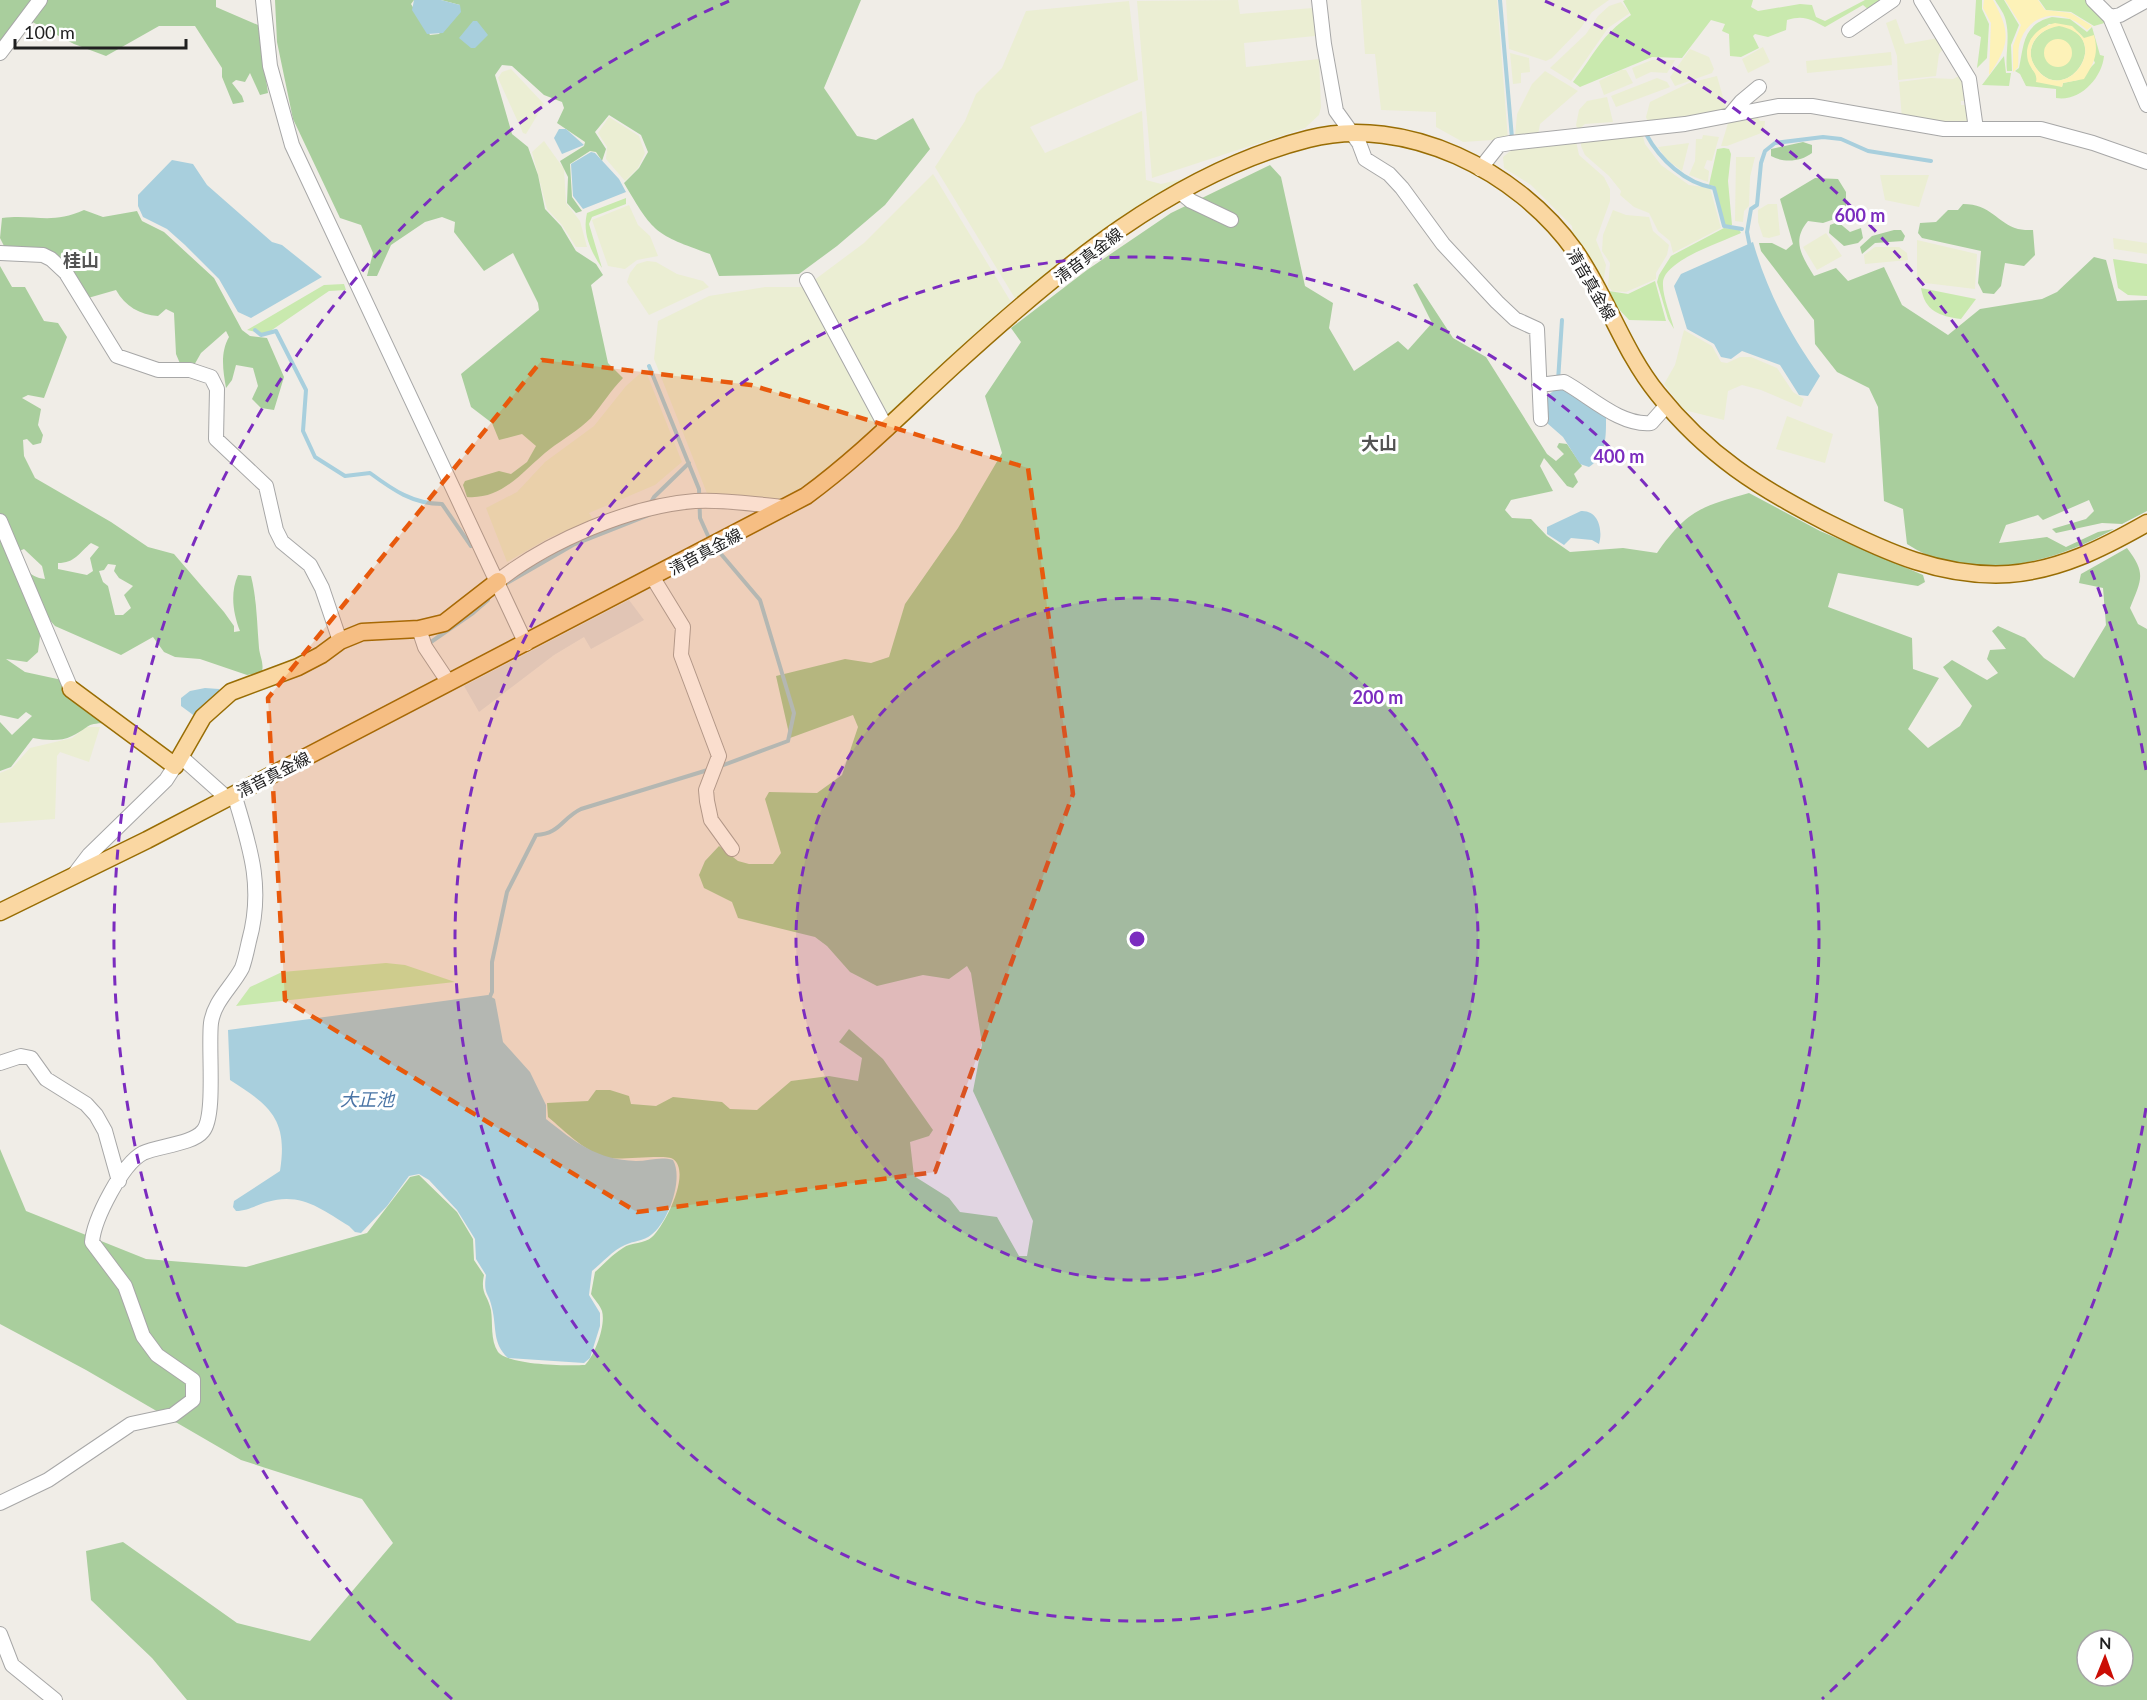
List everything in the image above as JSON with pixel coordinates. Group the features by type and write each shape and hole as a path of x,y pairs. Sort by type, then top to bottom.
{"main road":[{"name":"清音真金線","path":"0,912 70,880 787,507 835,476 1020,307 1153,207 1264,152 1313,138 1349,133 1382,134 1414,140 1480,169 1522,196 1569,243 1587,270 1641,371 1667,405 1708,449 1772,494 1864,541 1928,566 1989,574 2044,569 2096,551 2147,523"},
{"path":"71,689 177,760 203,717 224,698 249,685 309,662 339,641 362,632 419,629 444,623 454,618 498,581"}],"street":[{"path":"0,53 39,0"},
{"path":"263,0 270,66 292,145 333,237 526,644"},
{"path":"1319,0 1336,111 1349,133 1359,143 1365,159 1389,174 1402,188 1443,244 1497,302 1515,319 1537,329 1541,419"},
{"path":"1849,30 1893,0"},
{"path":"1921,0 1969,79 1976,129"},
{"path":"2093,0 2110,17 2147,105"},
{"path":"2110,17 2120,15 2147,0"},
{"path":"1730,115 1759,87"},
{"path":"1480,169 1499,146 1510,143 1685,124 1778,106 1812,106 1913,125 1976,129 2041,129 2093,143 2147,162"},
{"path":"1180,192 1191,201 1231,220"},
{"path":"0,253 43,255 51,259 66,273 117,356 158,370 190,370 211,377 217,389 216,439 266,486 276,530 282,542 310,566 322,588 339,641"},
{"path":"807,280 887,429"},
{"path":"1539,386 1558,381 1581,391 1618,416 1643,424 1651,423 1667,405"},
{"path":"498,581 522,564 585,531 646,511 700,501 787,507"},
{"path":"0,521 71,689"},
{"path":"653,578 683,627 681,655 719,756 706,790 711,820 732,849"},
{"path":"419,629 425,647 449,683"},
{"path":"0,1503 48,1480 131,1424 173,1414 193,1400 193,1380 157,1355 143,1336 125,1286 92,1242 93,1225 119,1181 136,1158 145,1152 195,1137 203,1131 209,1114 208,1061 211,1021 216,1006 242,967 257,904 255,874 230,796 177,760 166,780 89,855 70,880"},
{"path":"0,1063 21,1056 31,1058 46,1079 86,1104 105,1131 119,1181"},
{"path":"0,1634 12,1665 55,1700"}],"highlighted area":[{"path":"542,360 751,385 1028,468 1073,794 935,1172 637,1212 285,1000 268,698"}],"green space":[{"path":"0,0 216,0 216,7 258,25 268,93 260,95 250,73 245,82 236,80 232,83 244,102 233,104 222,77 222,68 195,26 159,26 106,56 74,44 23,17 0,47"},
{"path":"275,0 414,0 411,4 430,35 439,34 460,5 441,0 861,0 824,88 857,136 876,140 913,118 930,149 885,205 837,246 799,274 719,276 710,254 667,236 650,223 642,213 624,183 639,168 648,152 641,135 609,115 595,132 606,149 602,161 596,152 590,151 570,164 572,197 582,211 576,213 567,203 568,177 560,161 584,146 585,142 557,123 564,108 562,102 544,95 512,66 502,65 495,75 512,134 528,147 538,175 545,209 561,226 576,251 596,264 603,275 591,285 608,363 623,378 591,418 550,449 513,482 492,494 467,497 463,485 465,481 499,471 511,474 527,462 536,446 522,434 499,440 492,423 471,407 461,374 539,310 538,303 513,253 484,271 454,232 455,222 442,217 425,222 391,245 377,276 367,276 373,253 361,225 340,218 293,119 277,42"},
{"path":"1238,0 1240,14 1313,8 1315,36 1244,43 1246,67 1319,59 1321,107 1319,115 1305,128 1152,178 1137,1"},
{"path":"1361,0 1497,0 1508,139 1463,142 1436,127 1436,112 1381,110 1375,54 1365,54"},
{"path":"1506,0 1609,0 1592,12 1580,29 1552,58 1546,61 1509,49"},
{"path":"1753,0 1751,7 1758,11 1800,4 1812,5 1816,17 1825,21 1865,0 1883,0 1870,11 1863,5 1825,27 1807,19 1787,20 1786,30 1768,37 1755,34 1753,36 1759,48 1741,57 1730,56 1729,34 1722,31 1725,24 1711,20 1682,58 1652,57 1580,87 1573,82 1605,38 1631,15 1623,1"},
{"path":"1976,0 1982,0 1982,9 1989,24 1987,58 1977,68 1981,37 1974,34"},
{"path":"1995,0 2004,0 2019,25 2011,45 2012,71 2007,71 2008,34 2005,19"},
{"path":"2039,0 2087,0 2108,22 2094,26 2071,12 2046,10"},
{"path":"1129,1 1138,80 1030,127 1045,153 1142,111 1146,180 1161,184 1199,175 1016,300 935,167 965,121 976,94 1002,68 1026,11"},
{"path":"1621,2 1630,13 1608,28 1571,81 1550,68 1586,34 1598,16 1609,6"},
{"path":"2052,17 2070,19 2087,32 2092,27 2100,55 2104,56 2094,80 2088,87 2073,96 2056,98 2056,89 2026,86 2020,74 2015,71 2019,68 2026,36 2042,20","holes":["2049,24 2060,25 2080,34 2095,63 2078,80 2063,83 2062,87 2038,76 2032,69 2027,52 2031,39"]},
{"path":"1896,19 1905,44 1938,38 1944,48 1939,54 1936,76 1898,80 1897,56 1886,23"},
{"path":"2059,25 2076,32 2084,43 2085,55 2080,66 2071,76 2060,80 2048,78 2036,68 2031,54 2034,41 2039,35"},
{"path":"1763,47 1770,62 1748,73 1742,59"},
{"path":"1690,49 1709,57 1714,69 1712,73 1675,86 1670,77"},
{"path":"1891,52 1892,65 1807,73 1806,61"},
{"path":"1510,53 1529,58 1530,72 1521,73 1521,83 1513,84"},
{"path":"2004,56 2006,73 2011,73 2009,86 1982,85"},
{"path":"1652,60 1675,60 1667,73 1651,72 1636,79 1632,68"},
{"path":"511,69 544,104 526,134 523,133 498,78 502,72"},
{"path":"1621,70 1626,70 1633,83 1604,95 1599,81"},
{"path":"1545,71 1578,91 1540,124 1538,135 1515,137 1517,114 1532,84"},
{"path":"1961,75 1968,101 1961,101 1961,105 1968,105 1970,122 1966,125 1902,119 1899,82 1931,78 1953,79"},
{"path":"1717,76 1726,108 1682,119 1648,122 1646,117 1650,102 1689,83"},
{"path":"1657,78 1667,82 1670,87 1616,107 1611,96"},
{"path":"1607,97 1613,122 1585,124 1578,130 1576,125 1579,110 1587,101"},
{"path":"609,117 639,136 645,153 638,168 625,181 606,159 607,147 598,133"},
{"path":"1758,118 1760,121 1765,121 1764,132 1727,146 1721,146 1729,120"},
{"path":"1642,133 1645,144 1661,165 1689,185 1710,188 1721,228 1673,253 1670,241 1658,231 1649,213 1634,207 1620,195 1621,191 1609,176 1585,155 1581,146 1581,142"},
{"path":"1703,135 1719,137 1712,161 1707,160 1704,168 1709,171 1708,182 1689,175 1695,161 1696,139 1702,139"},
{"path":"544,141 564,169 566,203 580,221 587,247 576,247 562,225 547,209 532,152"},
{"path":"1576,141 1579,155 1604,177 1610,189 1610,201 1596,240 1606,265 1603,284 1573,234 1572,226 1531,185 1504,168 1503,157 1514,148"},
{"path":"1803,142 1812,145 1812,153 1802,158 1787,160 1771,156 1771,149"},
{"path":"1689,143 1682,171 1666,159 1658,147"},
{"path":"1717,149 1729,149 1731,154 1728,181 1732,225 1724,225 1714,186 1709,185"},
{"path":"1736,157 1755,157 1750,177 1749,206 1744,211 1743,222 1735,221"},
{"path":"1270,165 1281,177 1305,286 1333,303 1329,328 1354,371 1398,341 1408,350 1432,323 1413,285 1417,283 1453,338 1486,357 1547,454 1556,461 1564,454 1557,447 1559,443 1567,444 1582,466 1574,474 1578,482 1573,488 1567,486 1544,458 1540,466 1553,491 1511,500 1505,510 1512,518 1531,519 1547,536 1570,552 1623,548 1657,553 1677,528 1696,512 1749,493 1820,531 1923,575 1925,582 1918,586 1838,573 1828,607 1912,638 1913,669 1939,678 1908,729 1928,748 1960,726 1972,706 1943,667 1952,660 1987,680 1998,673 1987,659 1990,650 2006,649 1992,631 1998,626 2025,638 2044,658 2074,678 2106,625 2103,588 2079,583 2081,574 2127,548 2140,571 2139,584 2130,608 2138,624 2147,629 2147,1700 187,1700 152,1658 91,1600 86,1551 123,1542 237,1623 310,1641 393,1543 362,1499 241,1460 86,1370 0,1324 0,1149 26,1211 146,1259 246,1267 367,1233 410,1177 419,1175 457,1212 473,1239 474,1260 484,1275 484,1290 490,1305 493,1337 498,1352 514,1360 526,1362 585,1365 596,1347 603,1317 602,1311 591,1294 595,1272 623,1248 652,1237 669,1210 680,1175 673,1159 609,1158 593,1152 548,1117 547,1103 588,1101 596,1090 610,1090 629,1096 631,1104 656,1106 673,1097 722,1102 730,1109 757,1110 791,1081 829,1076 858,1081 862,1058 839,1042 849,1029 883,1059 933,1130 929,1136 910,1142 914,1176 949,1198 960,1212 997,1217 1019,1256 1027,1256 1033,1221 973,1091 982,1044 971,973 967,966 949,979 923,975 877,986 850,972 827,946 815,937 738,918 732,902 704,888 699,875 705,861 719,846 738,861 749,864 773,864 781,853 765,799 769,792 817,793 842,775 858,727 853,715 790,738 776,676 845,659 871,663 889,657 905,604 958,528 1002,453 985,396 1021,342 1011,328 1087,270 1171,213"},
{"path":"933,174 1011,302 885,417 813,281 864,243"},
{"path":"1880,175 1929,175 1919,207 1885,200"},
{"path":"1815,178 1838,179 1846,192 1846,215 1823,223 1808,221 1803,228 1799,242 1800,249 1814,276 1836,268 1848,281 1884,267 1902,305 1948,335 1980,309 2042,299 2057,292 2094,257 2106,260 2117,301 2147,300 2147,511 2122,524 2102,523 2056,533 2052,529 2086,519 2094,511 2089,500 2043,520 2038,515 2006,525 1999,543 2047,537 2066,547 2098,532 2114,529 2065,552 2011,565 1984,567 1957,564 1931,557 1907,544 1903,509 1884,501 1878,407 1869,388 1837,372 1815,344 1814,320 1761,251 1759,243 1772,243 1786,250 1793,244 1780,199"},
{"path":"626,198 626,204 592,217 589,224 602,268 588,242 587,213"},
{"path":"1768,204 1777,204 1780,235 1769,238 1763,237 1758,222 1758,210"},
{"path":"1963,204 1987,210 2004,223 2018,229 2033,230 2035,255 2024,266 2005,263 2001,286 1994,294 1983,293 1978,283 1981,251 1922,238 1918,233 1920,223 1936,222 1948,210 1958,210"},
{"path":"629,205 638,225 650,236 658,256 637,260 625,269 608,266 592,220"},
{"path":"84,210 103,217 137,211 142,221 164,232 214,278 242,330 250,336 267,338 284,377 274,410 261,408 252,399 258,386 253,368 236,365 232,380 226,388 223,355 229,337 226,331 201,353 193,367 181,366 176,354 174,313 166,309 158,316 139,312 128,305 116,290 88,298 69,271 20,249 4,246 0,238 2,218 52,218"},
{"path":"1613,210 1626,215 1649,217 1653,231 1669,245 1667,255 1656,273 1656,279 1626,292 1612,291 1608,286 1610,263 1602,251 1603,235"},
{"path":"1838,222 1850,232 1861,228 1863,238 1858,243 1844,246 1829,233 1830,225"},
{"path":"1724,228 1739,229 1741,233 1684,259 1666,274 1663,282 1664,293 1674,329 1668,319 1657,282 1659,275 1671,256"},
{"path":"1901,230 1905,236 1903,241 1875,243 1862,254 1860,247 1872,236"},
{"path":"1826,233 1842,256 1817,270 1803,247"},
{"path":"2113,238 2147,243 2147,254 2114,249"},
{"path":"1917,240 1977,254 1975,289 1917,282"},
{"path":"1875,247 1899,247 1907,253 1908,260 1865,264 1864,255"},
{"path":"2113,259 2147,264 2147,296 2128,295 2118,288"},
{"path":"647,261 656,262 677,274 703,281 709,287 649,315 627,282 637,264"},
{"path":"0,266 12,287 25,287 44,321 58,323 67,337 44,398 28,395 22,398 41,409 38,425 43,435 41,443 33,445 27,439 23,440 24,456 35,478 111,522 148,547 174,554 224,612 234,626 234,632 240,631 233,603 238,575 251,576 263,666 262,672 247,675 200,659 175,657 164,652 153,637 121,655 55,626 47,617 41,629 38,652 27,662 6,659 25,672 62,680 111,723 92,724 63,739 33,738 11,767 0,771 0,722 12,735 32,716 26,712 18,719 0,715","holes":["91,543 99,547 90,558 93,571 87,575 58,569 58,563 73,559","24,549 42,566 45,579 30,574 17,552","108,564 116,565 114,571 119,578 133,586 124,595 131,608 123,615 115,615 108,586 103,582 99,571 104,570"]},
{"path":"1655,281 1666,321 1629,320 1612,302 1609,291 1628,294"},
{"path":"344,284 346,290 329,291 266,334 247,330 324,285"},
{"path":"765,287 805,287 881,426 837,463 784,499 776,502 708,496 654,359 658,321 709,296"},
{"path":"1921,288 1976,299 1961,319 1953,318 1934,311 1926,302"},
{"path":"1684,330 1712,346 1721,362 1727,363 1740,357 1751,357 1777,368 1793,392 1804,399 1801,407 1761,390 1742,385 1728,391 1724,420 1684,410 1664,384 1675,365"},
{"path":"645,369 682,462 655,485 589,513 593,519 549,538 507,562 486,508 517,492 545,462 594,426 626,386"},
{"path":"1787,416 1833,434 1825,463 1776,449"},
{"path":"86,727 100,727 89,762 60,752 57,756 55,819 0,823 0,773 12,768 30,748 72,738"},
{"path":"386,963 405,965 455,982 236,1006 250,987 282,972"}],"sand":[{"path":"1984,0 1993,0 2003,21 2006,38 2001,55 1989,75 1991,23 1983,8"},
{"path":"2005,0 2038,0 2045,10 2071,13 2092,26 2087,30 2079,23 2060,16 2042,18 2034,22 2026,29 2021,39 2018,67 2013,72 2013,46 2021,25"},
{"path":"2055,23 2072,26 2084,38 2094,35 2095,58 2084,79 2063,83 2062,87 2036,82 2035,74 2028,61 2028,48 2033,36 2048,25","holes":["2059,26 2076,33 2084,43 2085,55 2080,66 2071,76 2060,80 2048,78 2036,68 2031,53 2034,41 2039,35"]},
{"path":"2058,39 2068,43 2072,53 2068,63 2058,67 2048,63 2044,53 2048,43"}],"shaded area":[{"path":"629,600 644,620 591,649 584,637 554,655 479,712 464,686"}],"water":[{"path":"414,0 441,0 460,5 461,12 443,33 427,34 412,10"},
{"path":"473,21 477,21 488,35 475,48 471,48 459,38"},
{"path":"559,129 566,129 584,145 562,154 554,138"},
{"path":"591,152 595,153 619,179 626,192 583,209 573,196 571,164"},
{"path":"172,160 193,164 207,185 272,242 282,245 322,277 251,318 238,312 219,279 167,229 143,217 138,206 138,195"},
{"path":"1753,242 1765,278 1781,312 1799,345 1820,376 1808,396 1799,395 1780,365 1742,351 1731,359 1721,357 1714,344 1687,329 1674,286 1681,274"},
{"path":"1557,388 1563,388 1606,416 1602,451 1589,467 1580,464 1563,437 1547,423 1547,396"},
{"path":"1581,511 1592,514 1596,518 1600,528 1599,544 1592,540 1571,538 1564,545 1547,534 1547,527"},
{"path":"205,688 219,689 220,693 196,717 181,706 181,698 190,691"},
{"name":"大正池","path":"488,995 495,999 503,1042 530,1072 546,1105 546,1119 577,1142 598,1153 622,1160 668,1159 673,1160 676,1168 677,1178 672,1200 657,1229 645,1239 621,1247 592,1271 589,1295 600,1313 600,1326 590,1358 584,1363 508,1358 497,1341 491,1303 486,1290 486,1275 476,1259 475,1239 457,1210 429,1180 419,1174 409,1176 387,1206 361,1233 355,1232 320,1208 301,1201 279,1199 240,1211 236,1211 233,1207 234,1201 280,1171 282,1154 279,1127 273,1116 256,1098 230,1080 228,1030"}],"waterway":[{"path":"1500,0 1512,138"},
{"path":"1646,134 1658,153 1674,169 1693,181 1714,188 1724,226 1742,229"},
{"path":"1750,247 1747,232 1751,209 1757,205 1761,163 1765,151 1775,143 1823,137 1841,139 1868,151 1931,161"},
{"path":"1558,381 1562,320"},
{"path":"255,330 261,335 276,331 306,390 303,431 315,457 345,476 370,473 413,499 442,504 471,546"},
{"path":"649,366 699,489 700,518 709,538"},
{"path":"650,504 654,497 689,463"},
{"path":"507,583 573,545 649,515"},
{"path":"721,554 760,600 794,713 788,741 721,766"},
{"path":"428,644 488,600"},
{"path":"488,1001 492,992 492,962 507,892 536,835 556,829 581,809 711,769"}],"district":[{"name":"桂山","path":"81,260"},
{"name":"大山","path":"1379,443"}]}
